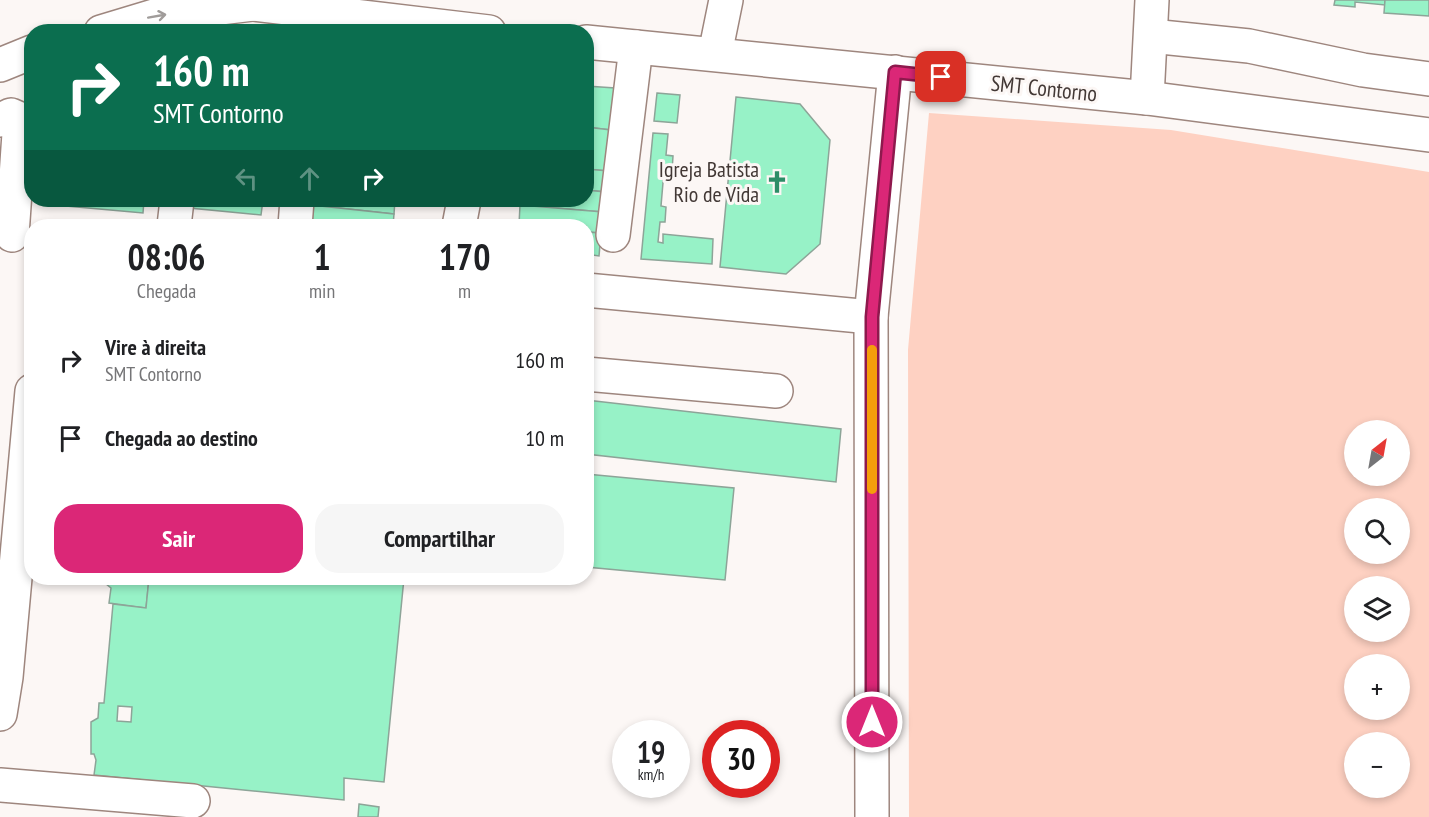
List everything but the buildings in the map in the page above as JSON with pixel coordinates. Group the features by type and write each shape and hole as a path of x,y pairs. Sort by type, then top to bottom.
{"street":[{"path":"715,54 726,0"},
{"path":"1147,98 1152,0"},
{"path":"128,24 154,16 246,2 318,14 476,20"},
{"path":"1151,36 1249,46 1363,70 1429,79"},
{"name":"SMT Contorno","path":"594,43 1147,98 1429,135"},
{"path":"613,236 636,46"},
{"path":"0,65 24,55"},
{"path":"872,817 872,317 895,72"},
{"path":"0,120 11,115 20,119 14,238"},
{"path":"594,291 872,317"},
{"path":"594,375 776,391"},
{"path":"0,714 24,470"},
{"path":"0,785 193,801"}],"shaded area":[{"path":"929,113 1171,130 1429,172 1429,817 909,817 908,350"}],"slow traffic":[{"path":"872,350 872,489"}],"place":[{"name":"Igreja Batista Rio de Vida","path":"777,182"}],"route":[{"path":"872,722 872,317 895,72 941,77"}]}
